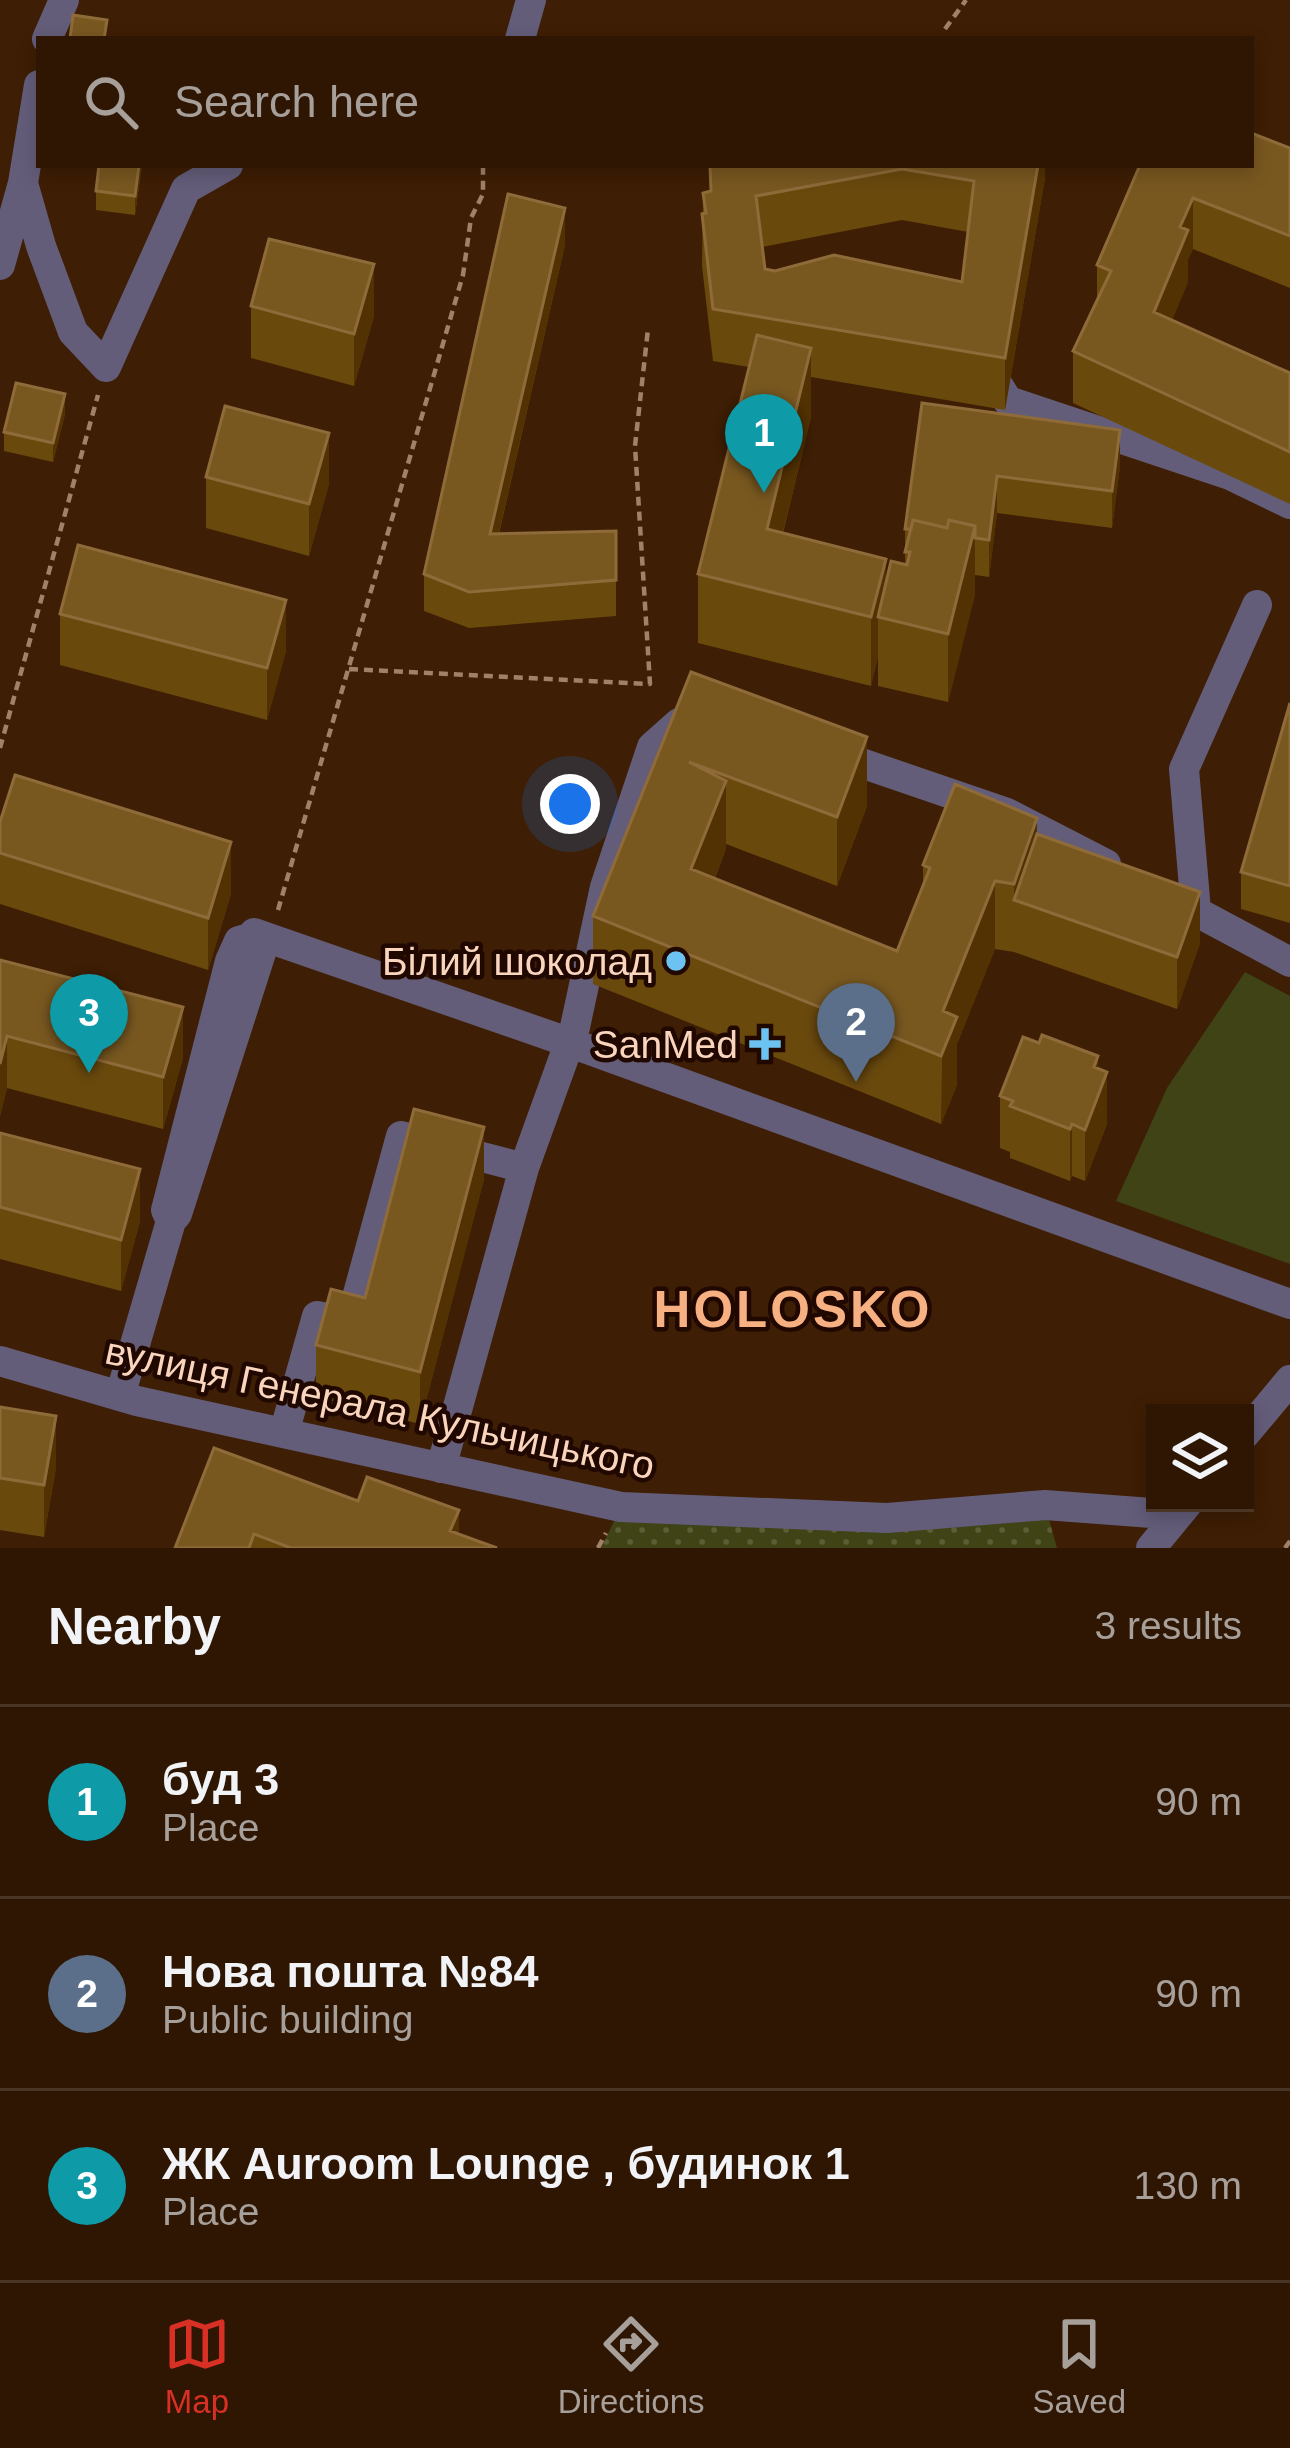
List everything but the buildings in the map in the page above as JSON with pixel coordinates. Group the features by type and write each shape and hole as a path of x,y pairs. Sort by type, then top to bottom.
{"street":[{"path":"47,36 64,0"},
{"path":"521,36 531,0"},
{"path":"0,265 23,183 36,104"},
{"path":"23,183 73,332 106,367 186,189 223,168"},
{"path":"968,335 1008,401 1230,475 1290,504"},
{"path":"1196,910 1184,769 1257,605"},
{"path":"441,1468 524,1168 575,1027 605,887 652,747 679,723 730,724"},
{"path":"791,741 1007,813 1290,962"},
{"path":"120,1396 262,938 568,1042 1290,1304"},
{"path":"284,1433 317,1316 350,1323 401,1136 524,1168"},
{"name":"вулиця Генерала Кульчицького","path":"0,1361 120,1396 621,1507 887,1518 1045,1505 1146,1508"},
{"path":"1254,1423 1290,1380"},
{"path":"1151,1548 1181,1512"}],"path":[{"path":"945,29 965,0"},
{"path":"262,938 349,670 463,275 471,218 483,194 483,168"},
{"path":"349,670 650,684 635,446 648,329"},
{"path":"0,748 106,367"}],"green space":[{"path":"1245,972 1290,996 1290,1264 1116,1201 1167,1088"},
{"path":"1045,1505 1057,1548 601,1548 621,1507"}],"place":[{"name":"буд 3","path":"764,493"},
{"name":"Білий шоколад","path":"676,961"},
{"name":"SanMed","path":"765,1044"},
{"name":"ЖК Auroom Lounge , будинок 1","path":"89,1073"},
{"name":"Нова пошта №84","path":"856,1082"}],"district":[{"name":"HOLOSKO","path":"793,1309"}]}
